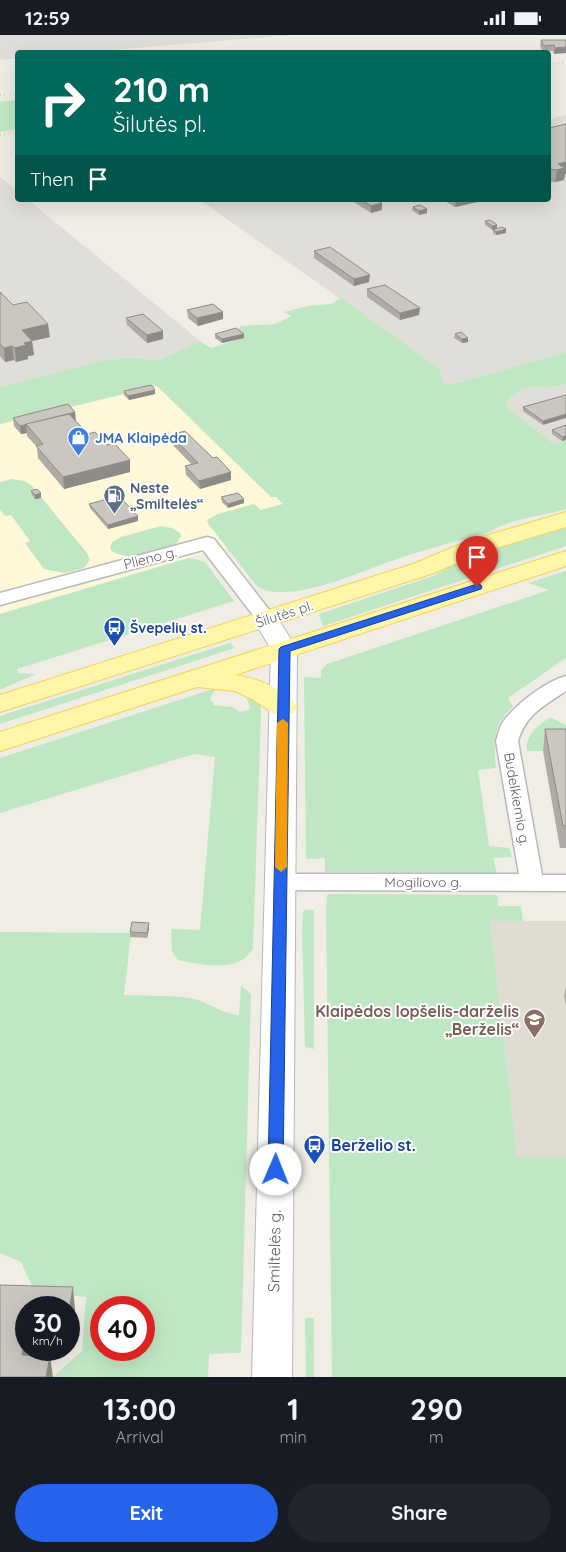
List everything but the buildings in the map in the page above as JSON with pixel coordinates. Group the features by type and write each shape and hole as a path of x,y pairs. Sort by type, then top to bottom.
{"main road":[{"name":"Šilutės pl.","path":"0,703 422,569 477,547 566,519"},
{"path":"0,742 566,558"},
{"path":"186,682 226,680 247,685 259,690 283,707"}],"street":[{"name":"Plieno g.","path":"0,599 207,543 266,619"},
{"path":"266,619 284,649"},
{"name":"Smiltelės g.","path":"272,1377 284,649"},
{"name":"Budelkiemio g.","path":"532,883 507,741 512,725 528,707 566,682"},
{"name":"Mogiliovo g.","path":"281,882 566,883"}],"shaded area":[{"path":"0,35 293,35 111,50 15,50 15,58 0,60"},
{"path":"566,115 566,352 458,383 446,384 441,380 440,369 203,202 551,202 551,119"},
{"path":"0,177 15,189 15,202 30,202 200,341 159,360 125,358 101,361 0,387"},
{"path":"566,384 566,440 554,444 508,408 507,402 518,390 526,386 556,388"},
{"path":"157,386 271,497 276,497 283,504 209,525 228,548 182,559 0,614 0,424"},
{"name":"Klaipėdos lopšelis-darželis „Berželis“","path":"490,921 566,921 566,1157 517,1158"}],"green space":[{"path":"15,100 15,129 0,132 0,102"},
{"path":"342,299 440,369 442,380 446,384 458,383 566,352 566,384 549,388 528,387 521,389 507,402 508,408 554,444 566,440 566,509 516,521 490,532 403,557 322,585 303,590 269,591 256,585 207,520 218,514 254,504 261,510 283,504 276,497 271,497 157,386 0,424 0,387 101,361 125,358 159,360 200,341 211,348 243,338 236,332 241,326 275,324 291,316 284,312 309,306 331,304"},
{"path":"12,479 25,481 32,486 87,553 90,560 84,568 65,573 44,569 25,543 30,541 11,515 5,516 0,510 0,482"},
{"path":"566,525 566,546 323,626 319,614 433,576 477,552"},
{"path":"161,526 172,528 180,533 181,536 177,543 142,555 133,556 124,556 110,549 112,542 121,537"},
{"path":"189,558 205,562 234,601 17,669 19,673 36,674 0,690 0,614"},
{"path":"566,571 566,658 508,698 513,706 501,720 496,734 496,768 478,770 489,846 509,848 512,857 493,858 497,873 325,872 325,858 306,859 304,677 321,678 321,670 327,664 549,590 528,583"},
{"path":"230,643 235,648 0,724 0,716"},
{"path":"216,688 210,698 214,705 233,707 240,712 251,709 247,699 250,691 260,697 253,949 238,962 221,965 203,965 178,960 172,952 171,929 200,930 215,757 194,754 0,813 0,758"},
{"path":"550,717 566,725 566,751 527,751 530,736 537,727"},
{"path":"327,895 497,895 498,906 521,906 523,921 490,921 517,1157 566,1157 566,1377 332,1377 326,911"},
{"path":"305,910 314,910 314,1049 305,1047 302,929 303,912"},
{"path":"0,932 131,933 124,995 170,996 195,999 228,1013 239,1015 241,986 251,994 241,1353 209,1354 208,1377 53,1377 71,1361 80,1361 86,1297 43,1293 31,1284 21,1262 0,1253"},
{"path":"305,1318 314,1318 314,1377 306,1377"}],"railway":[{"path":"551,64 566,63"},
{"path":"0,95 15,94"},
{"path":"0,135 15,132"}],"slow traffic":[{"path":"281,867 283,723"}],"place":[{"name":"JMA Klaipėda","path":"79,457"},
{"name":"Neste „Smiltelės“","path":"114,515"},
{"name":"Švepelių st.","path":"114,647"},
{"name":"Klaipėdos lopšelis-darželis „Berželis“","path":"535,1039"},
{"name":"Berželio st.","path":"315,1164"}],"route":[{"path":"276,1170 284,649 477,587"}]}
